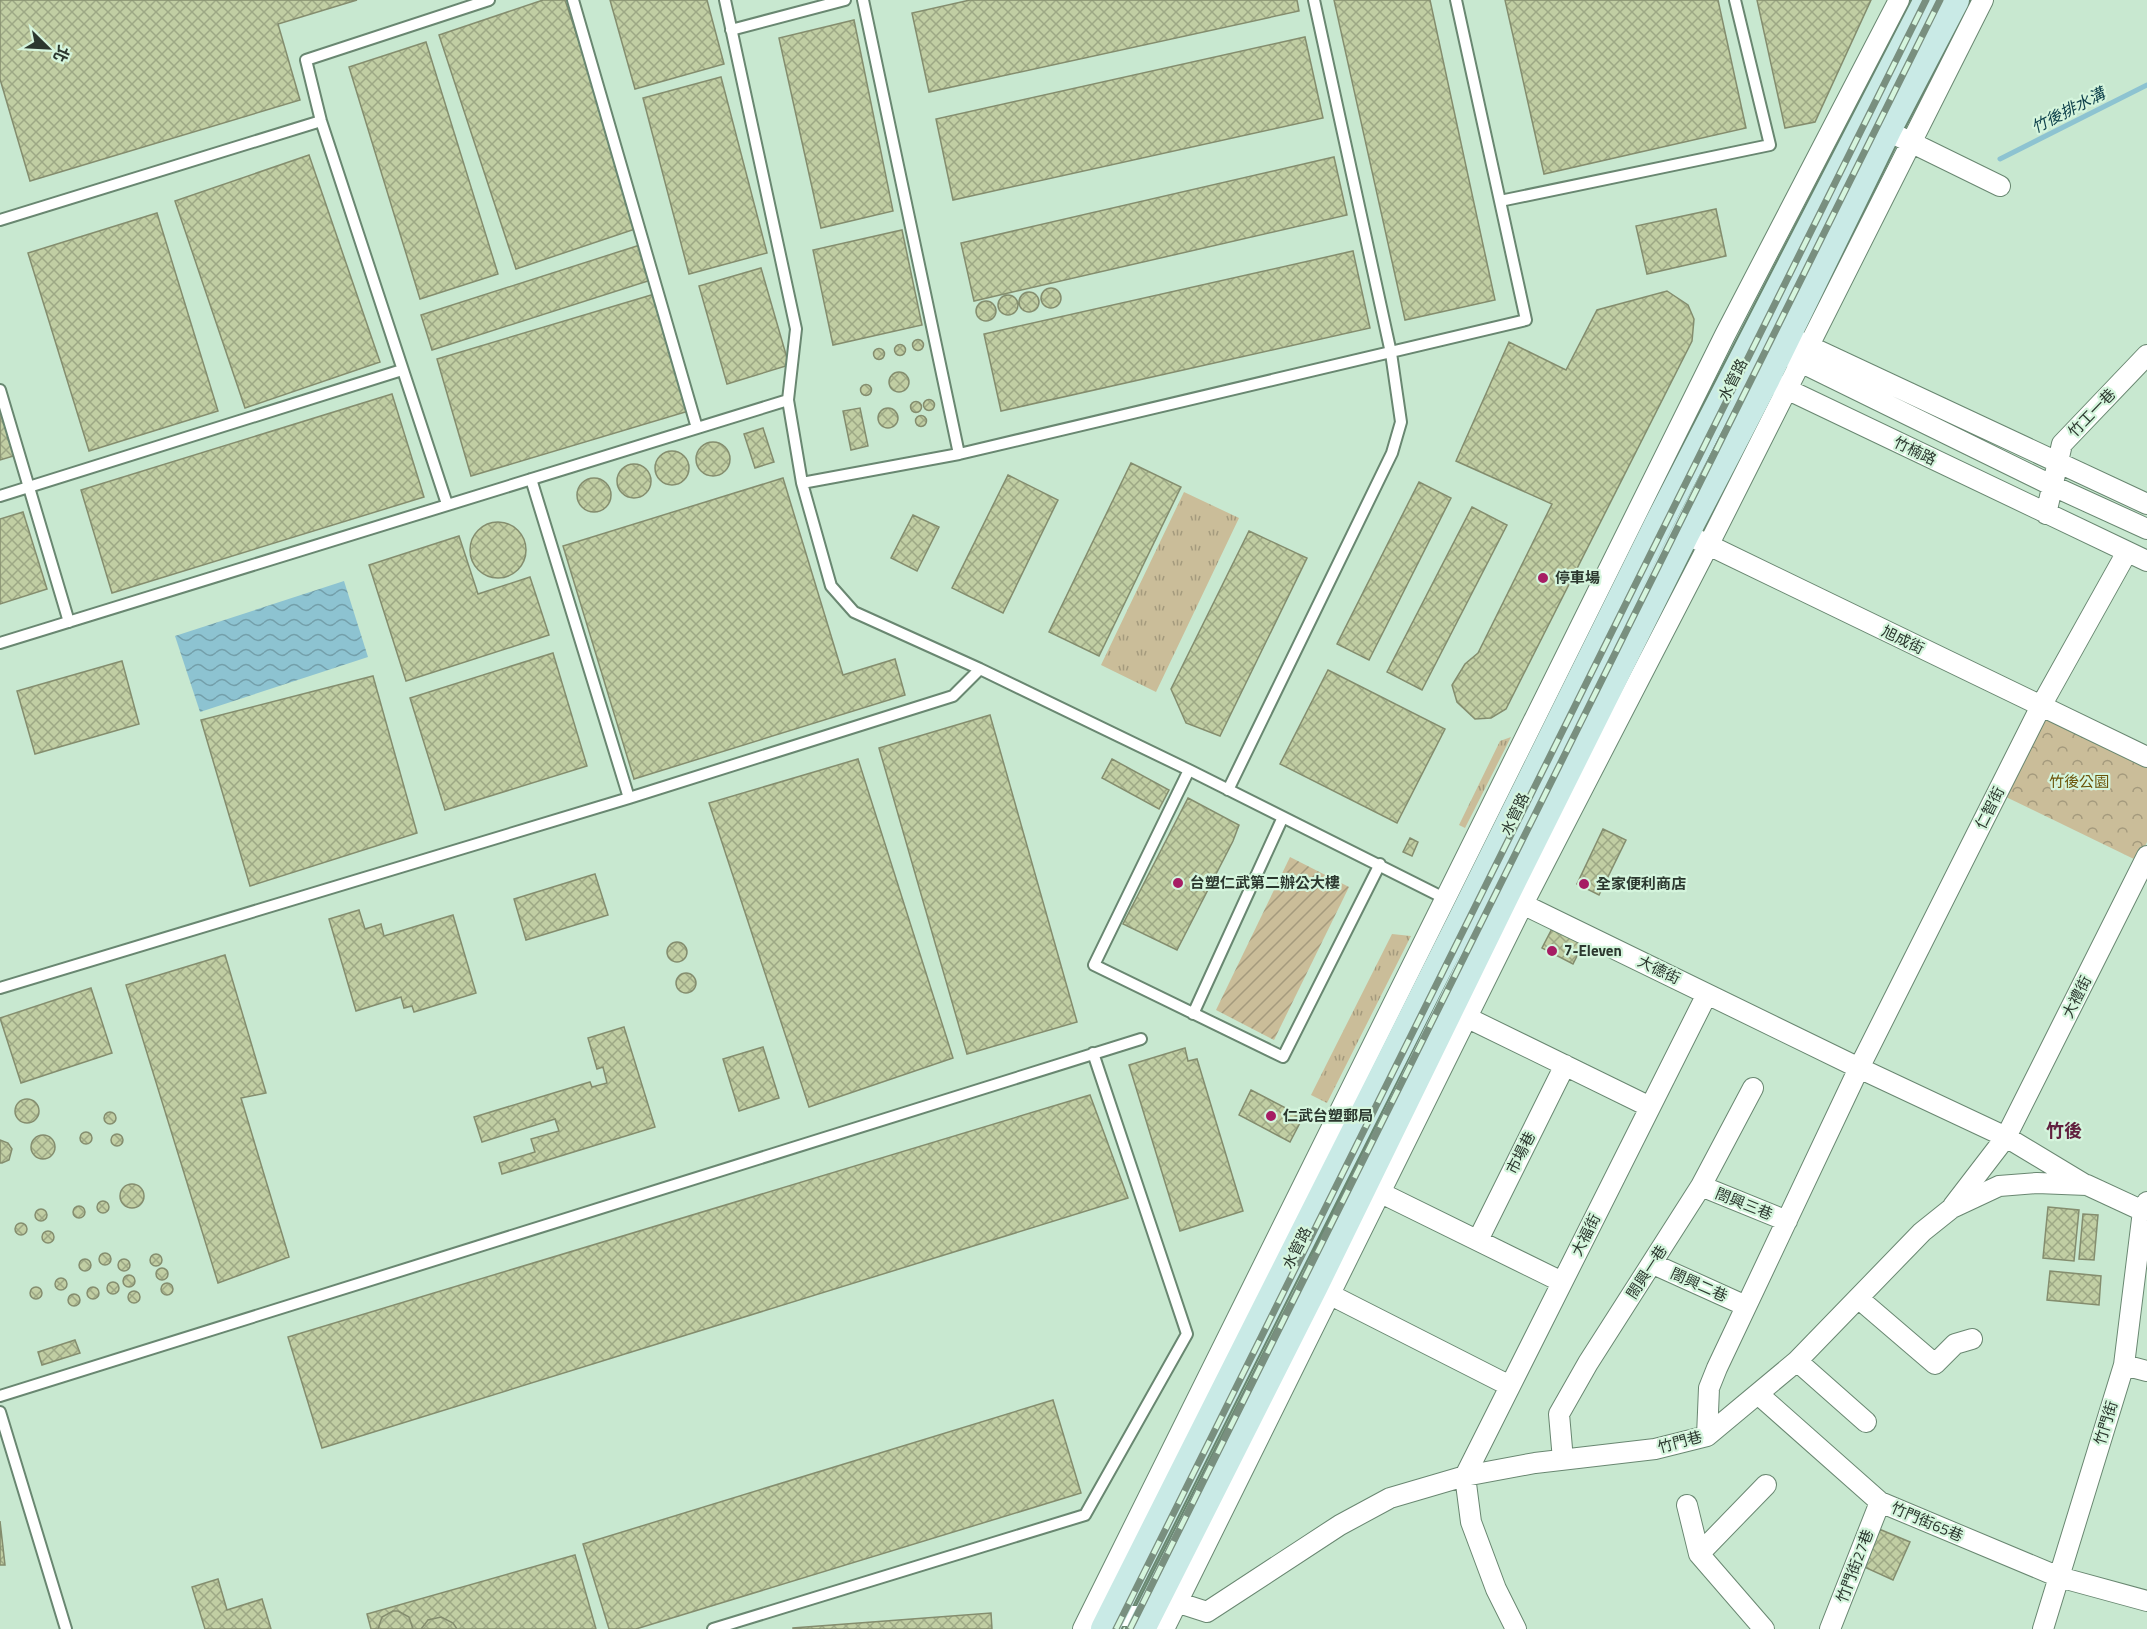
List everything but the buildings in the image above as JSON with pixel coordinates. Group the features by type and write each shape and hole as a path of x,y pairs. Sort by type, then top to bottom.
{"street":[{"name":"水管路","path":"1176,1602 1321,1290 1725,335 1899,0"},
{"name":"水管路","path":"1684,534 1775,384 1779,348 1928,0"},
{"name":"水管路","path":"1899,136 1955,0"},
{"name":"水管路","path":"1151,1626 1321,1290 1379,1192 1466,1017 1492,889 1684,534 1779,348 1899,136 1983,0"},
{"path":"1899,136 2000,186"},
{"name":"竹楠路","path":"1725,335 1779,348 2058,463 2147,504"},
{"name":"竹楠路","path":"1779,348 2053,486 2147,529"},
{"name":"竹工一巷","path":"2046,514 2062,444 2147,355"},
{"name":"竹楠路","path":"1775,384 2147,561"},
{"name":"旭成街","path":"1684,534 2147,757"},
{"name":"仁智街","path":"1859,1068 2041,706 2127,552"},
{"name":"大禮街","path":"1952,1208 2006,1137 2147,856"},
{"name":"水管路","path":"1083,1629 1103,1618 1456,904 1492,889"},
{"name":"大德街","path":"1492,889 2006,1137 2086,1185"},
{"name":"大福街","path":"1465,1476 1707,994"},
{"path":"1466,1017 1650,1107"},
{"name":"市場巷","path":"1478,1240 1565,1065"},
{"path":"1707,1436 1709,1388 1859,1068"},
{"name":"閤興一巷","path":"1563,1460 1559,1414 1588,1363 1701,1186 1753,1088"},
{"name":"竹門巷","path":"1176,1602 1207,1612 1340,1525 1390,1498 1465,1476 1563,1460 1655,1449 1707,1436 1797,1361 1922,1232 1952,1208 1999,1186 2037,1183 2086,1185 2146,1209"},
{"name":"閤興三巷","path":"1701,1186 1786,1221"},
{"path":"1379,1192 1562,1282"},
{"name":"竹門街","path":"2043,1629 2124,1365 2146,1209"},
{"name":"閤興二巷","path":"1653,1264 1746,1306"},
{"path":"1321,1290 1510,1386"},
{"path":"1858,1298 1935,1364 1955,1344 1972,1339"},
{"path":"1797,1361 1866,1422"},
{"path":"2124,1365 2147,1371"},
{"name":"竹門街65巷","path":"1758,1394 1880,1502 2059,1577 2147,1601"},
{"path":"1465,1476 1471,1522 1496,1589 1516,1629"},
{"path":"1699,1554 1766,1485"},
{"name":"竹門街27巷","path":"1830,1629 1880,1502"},
{"path":"1687,1505 1699,1554 1764,1629"},
{"path":"1103,1618 1151,1626 1176,1602"}],"lane":[{"path":"447,504 321,121 306,60 489,0"},
{"path":"573,0 697,428"},
{"path":"725,0 796,329 788,400 802,483 831,586 854,612 980,669 1380,864 1456,904"},
{"path":"732,30 845,0"},
{"path":"864,0 959,454"},
{"path":"1228,790 1392,453 1401,422 1391,353 1314,0"},
{"path":"802,483 959,454 1526,320 1456,0"},
{"path":"1500,201 1770,145 1735,0"},
{"path":"0,220 321,121"},
{"path":"0,496 402,370"},
{"path":"0,390 69,622"},
{"path":"0,643 788,400"},
{"path":"531,479 629,798"},
{"path":"0,988 629,798 953,696 980,669"},
{"path":"1189,771 1094,965 1192,1014 1283,1057 1380,864"},
{"path":"1192,1014 1283,817"},
{"path":"0,1396 1093,1053 1141,1040"},
{"path":"713,1629 1085,1515 1187,1335 1093,1053"},
{"path":"0,1412 66,1629"}],"green space":[{"path":"1184,492 1239,518 1156,692 1101,665"},
{"name":"竹後公園","path":"2044,715 2147,764 2147,842 2138,861 2004,796"},
{"path":"1511,737 1465,828 1459,825 1500,741"},
{"path":"1290,857 1349,887 1274,1040 1216,1010"},
{"path":"1392,934 1411,936 1327,1103 1311,1095"}],"water":[{"path":"344,581 368,657 200,712 175,636"}],"waterway":[{"name":"竹後排水溝","path":"2000,159 2147,85"}],"railway":[{"path":"1116,1629 1926,0"},
{"path":"1130,1629 1940,0"}],"place":[{"name":"停車場","path":"1543,578"},
{"name":"台塑仁武第二辦公大樓","path":"1178,883"},
{"name":"全家便利商店","path":"1584,884"},
{"name":"7-Eleven","path":"1552,951"},
{"name":"仁武台塑郵局","path":"1271,1116"}],"district":[{"name":"竹後","path":"2064,1131"}]}
